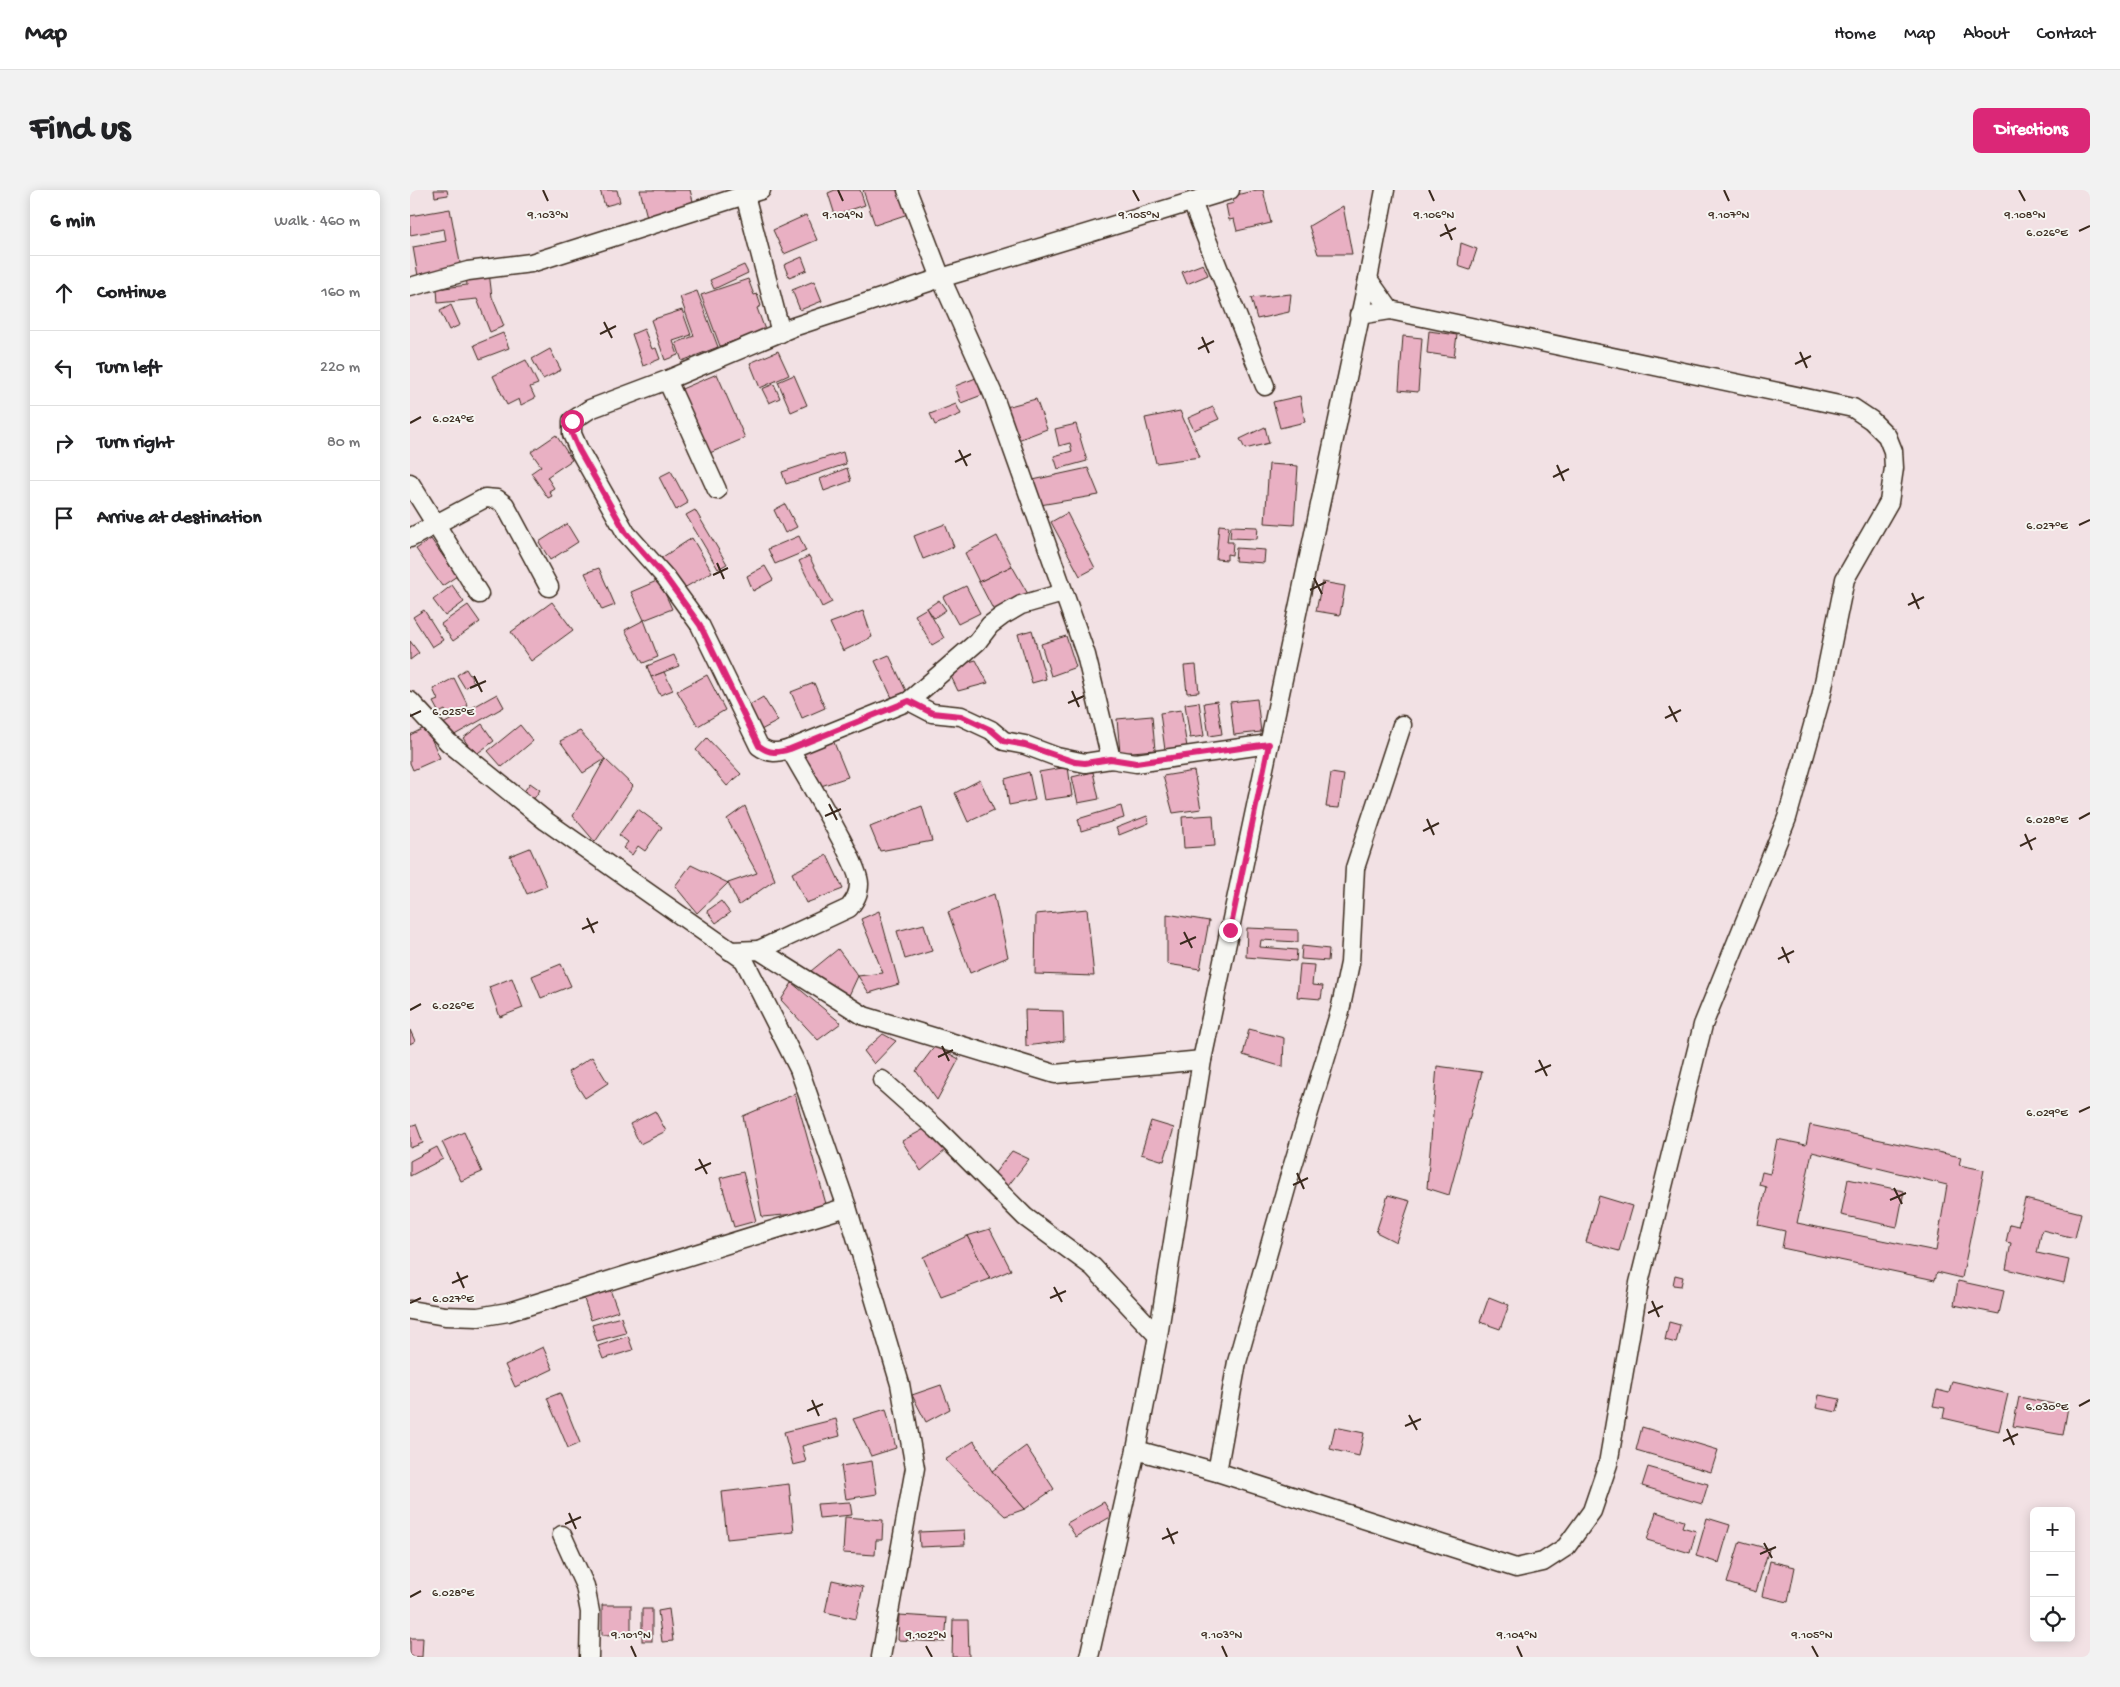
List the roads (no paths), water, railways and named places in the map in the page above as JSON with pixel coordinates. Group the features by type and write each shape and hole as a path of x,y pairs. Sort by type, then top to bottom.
{"street":[{"path":"907,190 941,278 992,394 1064,593 1086,655 1111,759"},
{"path":"1064,593 1022,605 1002,616 990,626 977,642 909,701 790,749 775,753 766,752 759,746 700,625 666,578 626,533 579,450 572,434 572,421 590,409 667,380 781,332 941,278 1230,190"},
{"path":"1089,1657 1136,1450 1158,1336 1202,1060 1368,279 1385,190"},
{"path":"411,283 531,263 750,192 781,332"},
{"path":"1192,202 1265,386"},
{"path":"1368,279 1390,310"},
{"path":"1136,1450 1217,1472 1516,1568 1543,1562 1566,1546 1592,1511 1608,1464 1639,1283 1703,1025 1787,818 1821,697 1845,579 1889,502 1894,468 1893,452 1887,436 1871,420 1853,408 1390,310 1359,315"},
{"path":"667,380 716,490"},
{"path":"410,483 480,594"},
{"path":"410,538 485,498 496,499 505,505 549,587"},
{"path":"909,701 932,713 961,716 991,730 1004,741 1025,745 1057,757 1085,763 1111,759 1136,763 1269,744"},
{"path":"410,702 448,742 546,821 744,960 799,1069 848,1207 900,1384 916,1468 881,1657"},
{"path":"1217,1472 1237,1362 1289,1178 1340,1011 1350,963 1354,868 1402,725"},
{"path":"730,951 759,950 849,908 857,896 860,882 852,861 790,749"},
{"path":"759,950 864,1016 1055,1074 1202,1060"},
{"path":"882,1080 937,1129 1025,1216 1093,1267 1158,1336"},
{"path":"410,1310 478,1317 508,1312 645,1268 848,1207"},
{"path":"562,1535 585,1586 590,1612 589,1657"}]}
